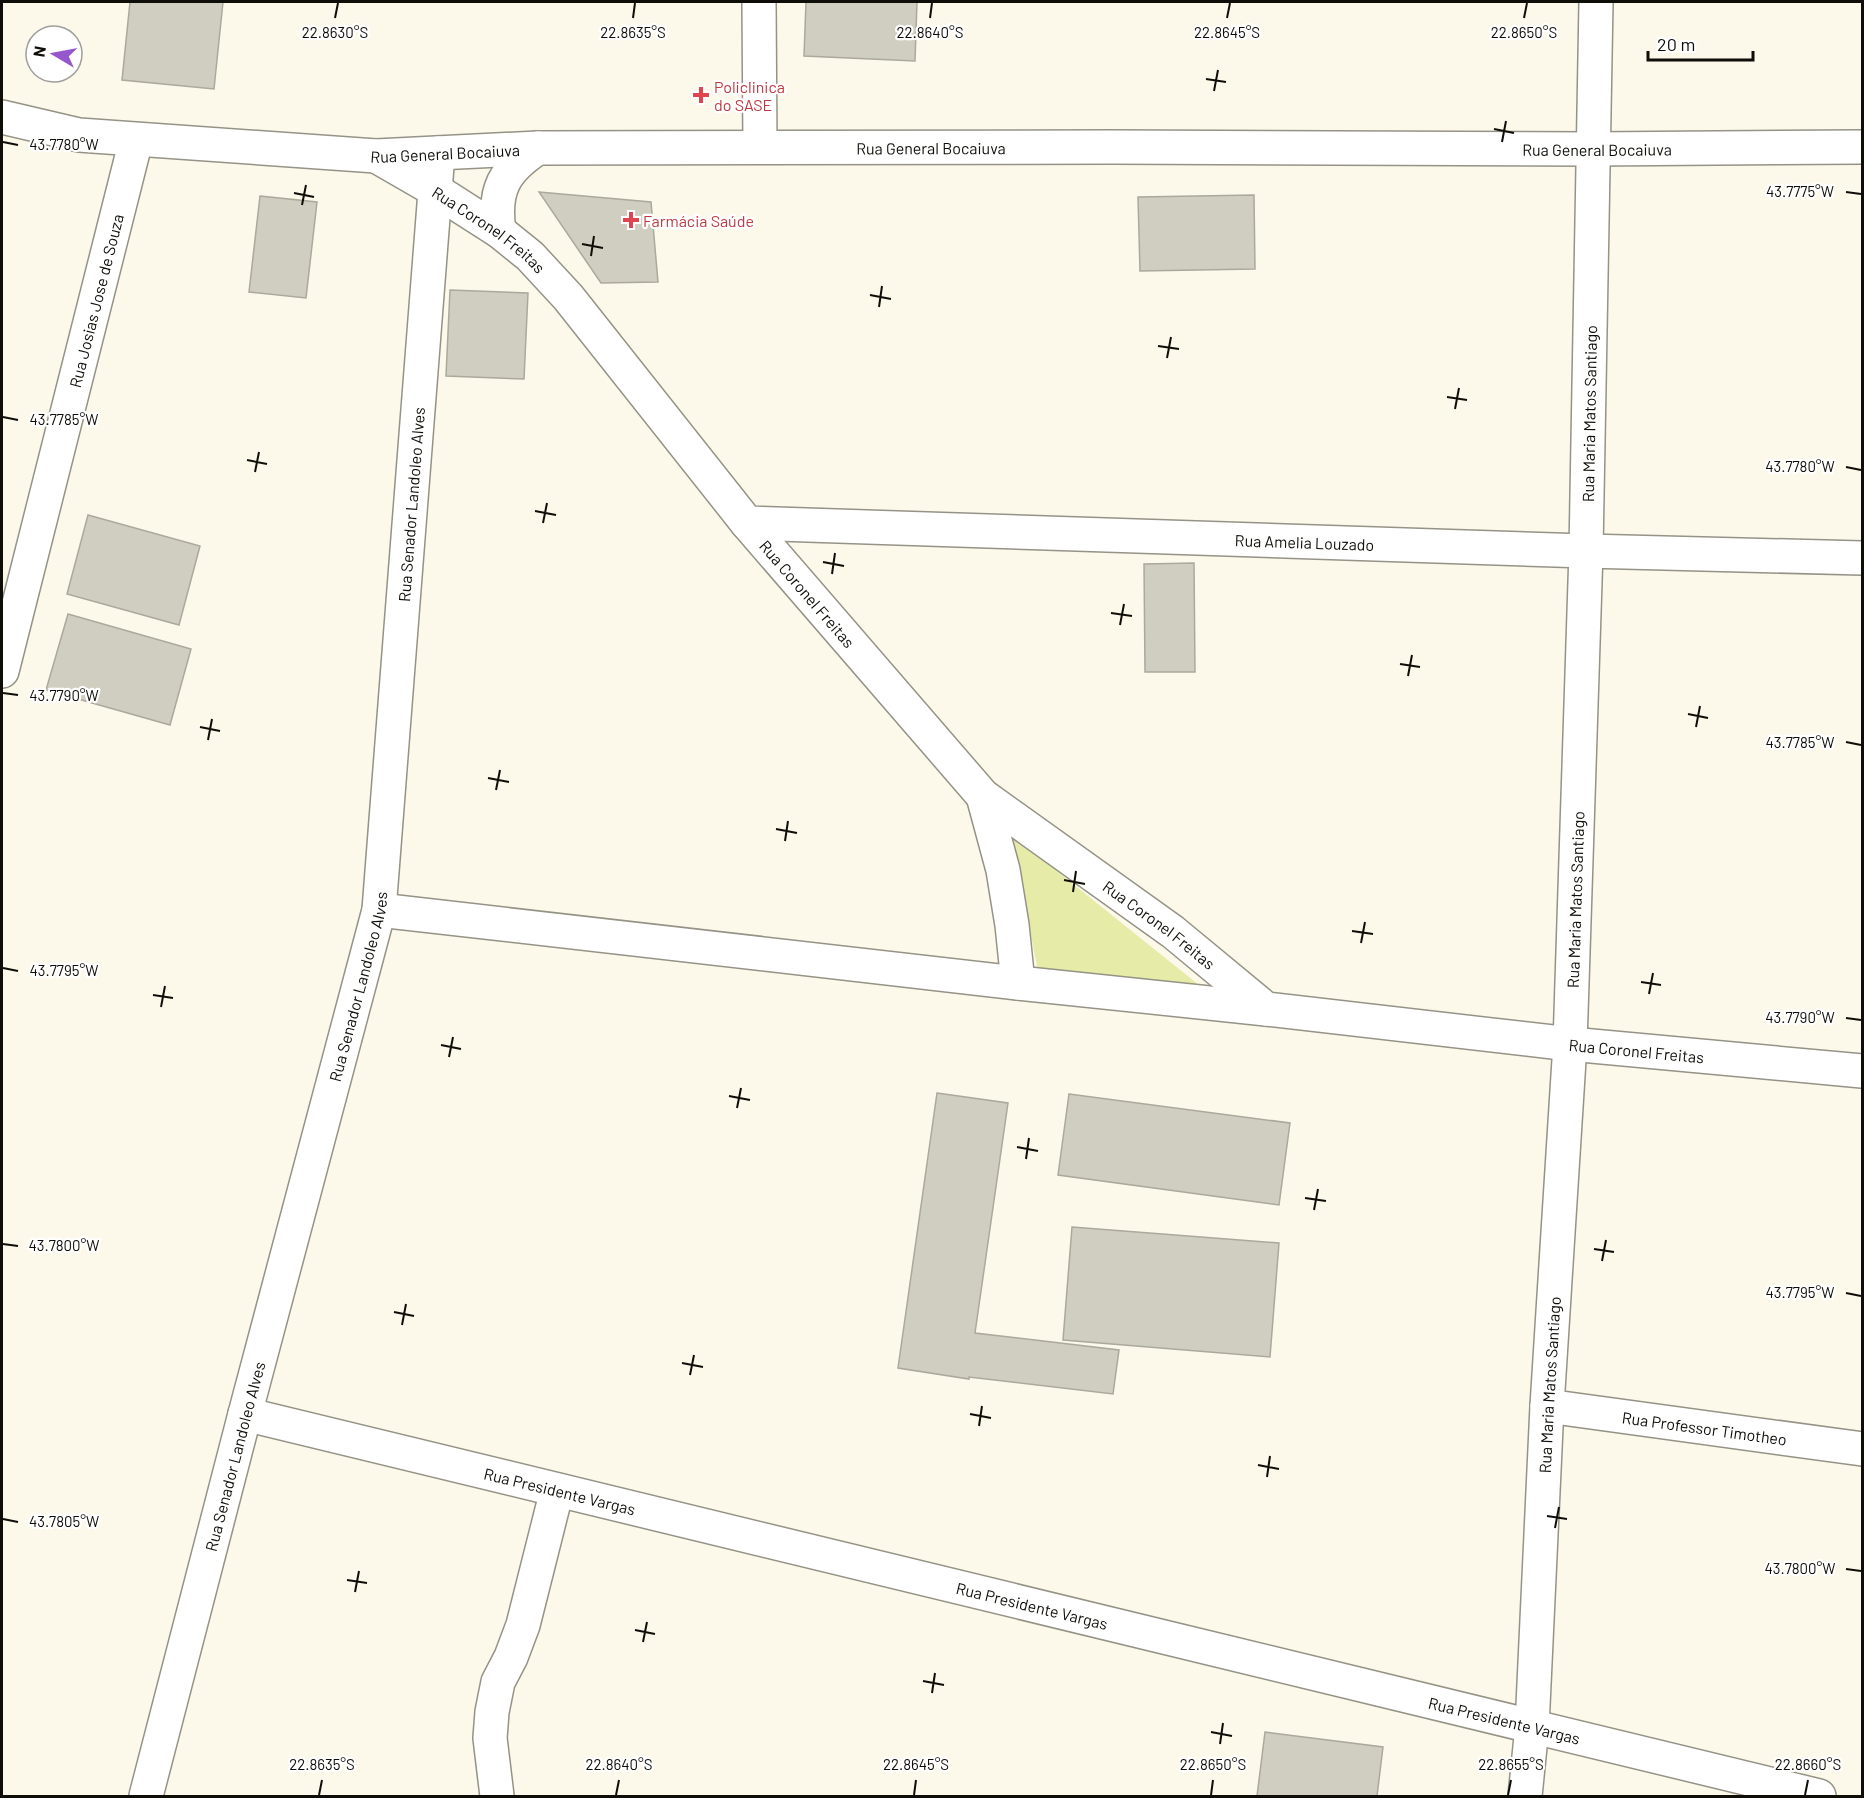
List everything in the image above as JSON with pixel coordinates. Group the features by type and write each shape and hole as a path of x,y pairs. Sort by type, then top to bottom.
{"street":[{"path":"759,2 760,147"},
{"name":"Rua Maria Matos Santiago","path":"1525,1797 1532,1727 1547,1406 1570,1044 1586,551 1596,2"},
{"name":"Rua General Bocaiuva","path":"2,117 79,135 376,156 538,148 1863,147"},
{"name":"Rua Josias Jose de Souza","path":"2,671 136,140"},
{"path":"499,231 496,211 500,192 508,173 521,158 538,148"},
{"name":"Rua Senador Landoleo Alves","path":"146,1797 379,910 438,153"},
{"name":"Rua Coronel Freitas","path":"376,156 499,231 530,256 568,297 747,523 983,796 1173,932 1266,1009"},
{"name":"Rua Amelia Louzado","path":"747,523 1863,558"},
{"path":"983,796 1003,870 1018,983"},
{"name":"Rua Coronel Freitas","path":"379,910 1570,1044 1863,1071"},
{"name":"Rua Professor Timotheo","path":"1547,1406 1863,1449"},
{"name":"Rua Presidente Vargas","path":"245,1414 1819,1797"},
{"path":"497,1797 490,1737 492,1712 498,1682 511,1657 523,1625 557,1490"}],"green space":[{"path":"1012,835 1204,989 1038,972"}],"building":[{"path":"130,2 223,2 214,89 122,80"},
{"path":"806,2 917,2 915,61 804,56"},
{"path":"539,192 651,202 658,282 601,283"},
{"path":"1254,195 1255,269 1140,271 1138,197"},
{"path":"260,196 317,202 306,298 249,292"},
{"path":"450,290 528,293 524,379 446,376"},
{"path":"88,515 200,546 179,625 67,594"},
{"path":"1194,563 1195,672 1145,672 1144,564"},
{"path":"68,614 191,649 170,725 46,690"},
{"path":"937,1093 1008,1103 975,1333 1119,1350 1113,1394 969,1377 969,1379 898,1368"},
{"path":"1069,1094 1290,1123 1279,1205 1058,1175"},
{"path":"1072,1227 1279,1243 1270,1357 1063,1340"},
{"path":"1265,1732 1383,1747 1377,1796 1257,1796"}],"place":[{"name":"Policlinica do SASE","path":"701,95"},
{"name":"Farmácia Saúde","path":"631,220"}]}
